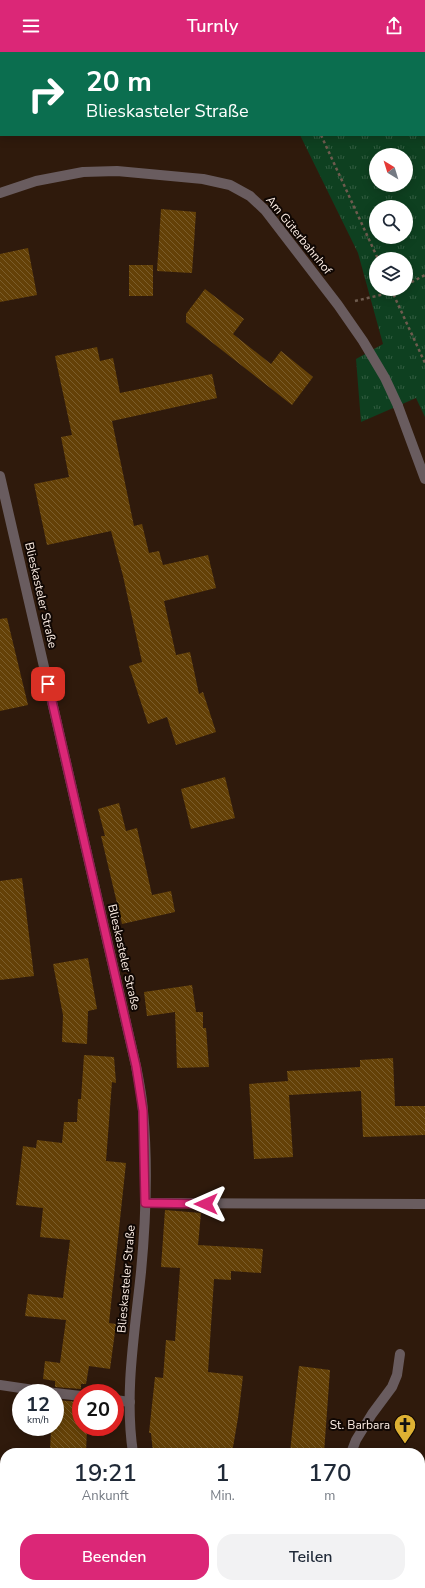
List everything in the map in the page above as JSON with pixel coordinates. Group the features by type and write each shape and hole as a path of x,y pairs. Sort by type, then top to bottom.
{"street":[{"name":"Am Güterbahnhof","path":"0,193 36,181 83,172 117,171 203,179 230,185 250,196 265,210 338,305 363,341 385,378 398,406 425,479"},
{"name":"Blieskasteler Straße","path":"0,476 136,1066 143,1111 145,1203 141,1270 131,1365 130,1402 133,1448"},
{"path":"145,1203 425,1204"},
{"path":"353,1448 368,1420 392,1387 397,1375 400,1354"},
{"path":"0,1385 12,1387"},
{"path":"124,1401 130,1402"}],"path":[{"path":"321,136 375,252"},
{"path":"413,281 425,275"},
{"path":"338,305 373,296"},
{"path":"394,296 425,363"}],"green space":[{"path":"300,136 420,136 425,146 425,417 416,398 361,422 356,359 383,344 370,296 413,296 413,252 369,252 369,293 358,253"},
{"path":"420,136 425,136 425,146"}],"building":[{"path":"161,209 196,212 192,273 157,271"},
{"path":"28,248 37,295 0,302 0,254"},
{"path":"129,265 153,265 153,296 129,296"},
{"path":"205,289 244,319 233,334 271,364 281,351 313,377 292,405 186,322 186,314"},
{"path":"97,347 100,361 113,358 120,393 212,374 217,398 112,421 134,526 142,524 149,553 159,551 163,565 208,555 216,588 164,601 176,655 190,652 199,694 203,692 216,732 176,745 167,717 148,724 129,666 142,662 123,576 111,531 47,545 34,484 69,477 61,437 72,435 55,356"},
{"path":"7,618 28,705 0,711 0,619"},
{"path":"225,777 235,818 191,829 181,789"},
{"path":"119,803 126,831 137,828 152,895 171,891 175,912 122,924 101,836 105,836 98,809"},
{"path":"22,878 34,976 0,980 0,881"},
{"path":"88,958 97,1009 88,1011 87,1044 62,1042 63,1015 53,964"},
{"path":"192,985 196,1012 203,1012 203,1028 206,1028 209,1067 177,1068 175,1012 147,1016 144,992"},
{"path":"84,1055 114,1057 116,1083 112,1082 106,1161 126,1163 109,1323 116,1324 110,1369 89,1366 86,1384 72,1384 72,1388 64,1388 64,1384 55,1384 55,1381 43,1379 45,1361 60,1363 66,1320 25,1316 28,1294 63,1298 70,1240 40,1237 43,1208 16,1205 23,1146 36,1148 37,1140 62,1143 64,1122 77,1122 78,1099 81,1099"},
{"path":"393,1058 395,1106 425,1106 425,1135 363,1137 361,1091 289,1095 293,1157 254,1159 249,1084 288,1081 287,1071 360,1067 360,1060"},
{"path":"165,1210 201,1213 198,1245 263,1249 261,1273 231,1271 231,1280 214,1279 208,1372 243,1376 233,1448 152,1448 151,1433 149,1433 155,1377 163,1378 166,1340 175,1341 180,1268 161,1267"},
{"path":"299,1366 330,1370 324,1448 291,1448"},
{"path":"64,1401 72,1401 72,1436 87,1436 86,1448 50,1448 51,1436 64,1436"}],"place":[{"name":"St. Barbara","path":"405,1444"}],"route":[{"path":"48,684 60,742 136,1066 143,1111 145,1203 206,1204"}]}
